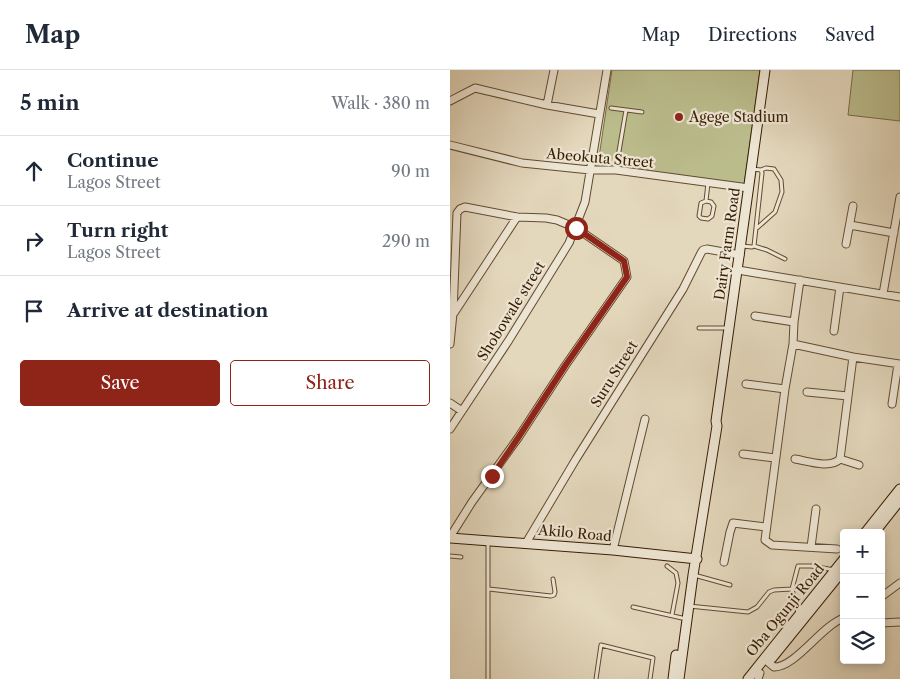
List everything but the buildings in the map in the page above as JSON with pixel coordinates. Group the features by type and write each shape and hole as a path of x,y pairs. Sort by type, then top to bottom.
{"main road":[{"name":"Dairy Farm Road","path":"673,679 682,618 717,426 716,421 749,188 756,170 765,70"},
{"path":"868,529 900,489"},
{"path":"877,529 900,500"},
{"name":"Akilo Road","path":"450,538 694,558"},
{"name":"Dairy Farm Road","path":"679,679 694,558"},
{"name":"Oba Ogunji Road","path":"757,677 799,614 840,570"},
{"name":"Oba Ogunji Road","path":"748,679 766,661 840,570"}],"street":[{"path":"547,105 554,70"},
{"name":"Shobowale street","path":"450,429 514,332 569,243 576,228 586,202 607,70"},
{"path":"450,101 475,88 547,105 599,114"},
{"name":"Abeokuta Street","path":"450,145 522,163 590,170 616,170 749,188"},
{"path":"883,294 900,197"},
{"path":"846,244 853,206"},
{"path":"450,344 458,213 464,207 517,218 546,218 564,223 576,228 624,261 627,277 518,438 472,502 450,538"},
{"path":"453,313 517,218"},
{"path":"850,225 894,233"},
{"name":"Suru Street","path":"526,543 580,451 683,289 703,250 740,250"},
{"path":"738,270 900,297"},
{"path":"800,280 793,344 775,458 765,540 768,543 837,549"},
{"path":"834,331 840,287"},
{"path":"755,316 794,322"},
{"path":"793,344 853,357 899,364 892,404"},
{"path":"795,459 832,464 840,459 853,357"},
{"path":"746,384 785,389"},
{"path":"807,392 848,396"},
{"path":"450,403 462,411"},
{"path":"612,550 645,418"},
{"path":"742,454 775,458"},
{"path":"840,459 859,465"},
{"path":"812,547 816,509"},
{"path":"724,562 733,524 766,527"},
{"path":"885,594 899,585"},
{"path":"766,661 774,667 781,666 798,655 821,633 842,619"},
{"path":"885,623 900,622"}],"lane":[{"path":"611,108 642,112"},
{"path":"616,170 626,110"},
{"path":"756,170 766,168 774,170 781,180 782,192 775,212 756,229"},
{"path":"754,246 762,173 756,170"},
{"path":"706,201 708,182"},
{"path":"706,201 711,202 714,206 712,216 708,219 699,216 701,203 706,201"},
{"path":"740,250 754,246 767,250 785,260"},
{"path":"699,328 729,328"},
{"path":"488,541 488,679"},
{"path":"450,556 461,557"},
{"path":"667,566 676,573 678,583 672,615"},
{"path":"799,614 792,589 798,566 840,570"},
{"path":"693,575 730,585"},
{"path":"489,589 551,596 555,592 553,579"},
{"path":"689,606 748,612 756,607 769,592 792,589"},
{"path":"633,607 682,618"},
{"path":"596,679 601,645 653,658 650,679"}],"green space":[{"name":"Agege Stadium","path":"612,70 760,70 744,185 675,177 598,164"},
{"path":"853,70 900,70 900,121 848,115"}],"place":[{"name":"Agege Stadium","path":"679,117"}],"route":[{"path":"492,476 627,277 624,261 576,228"}]}
